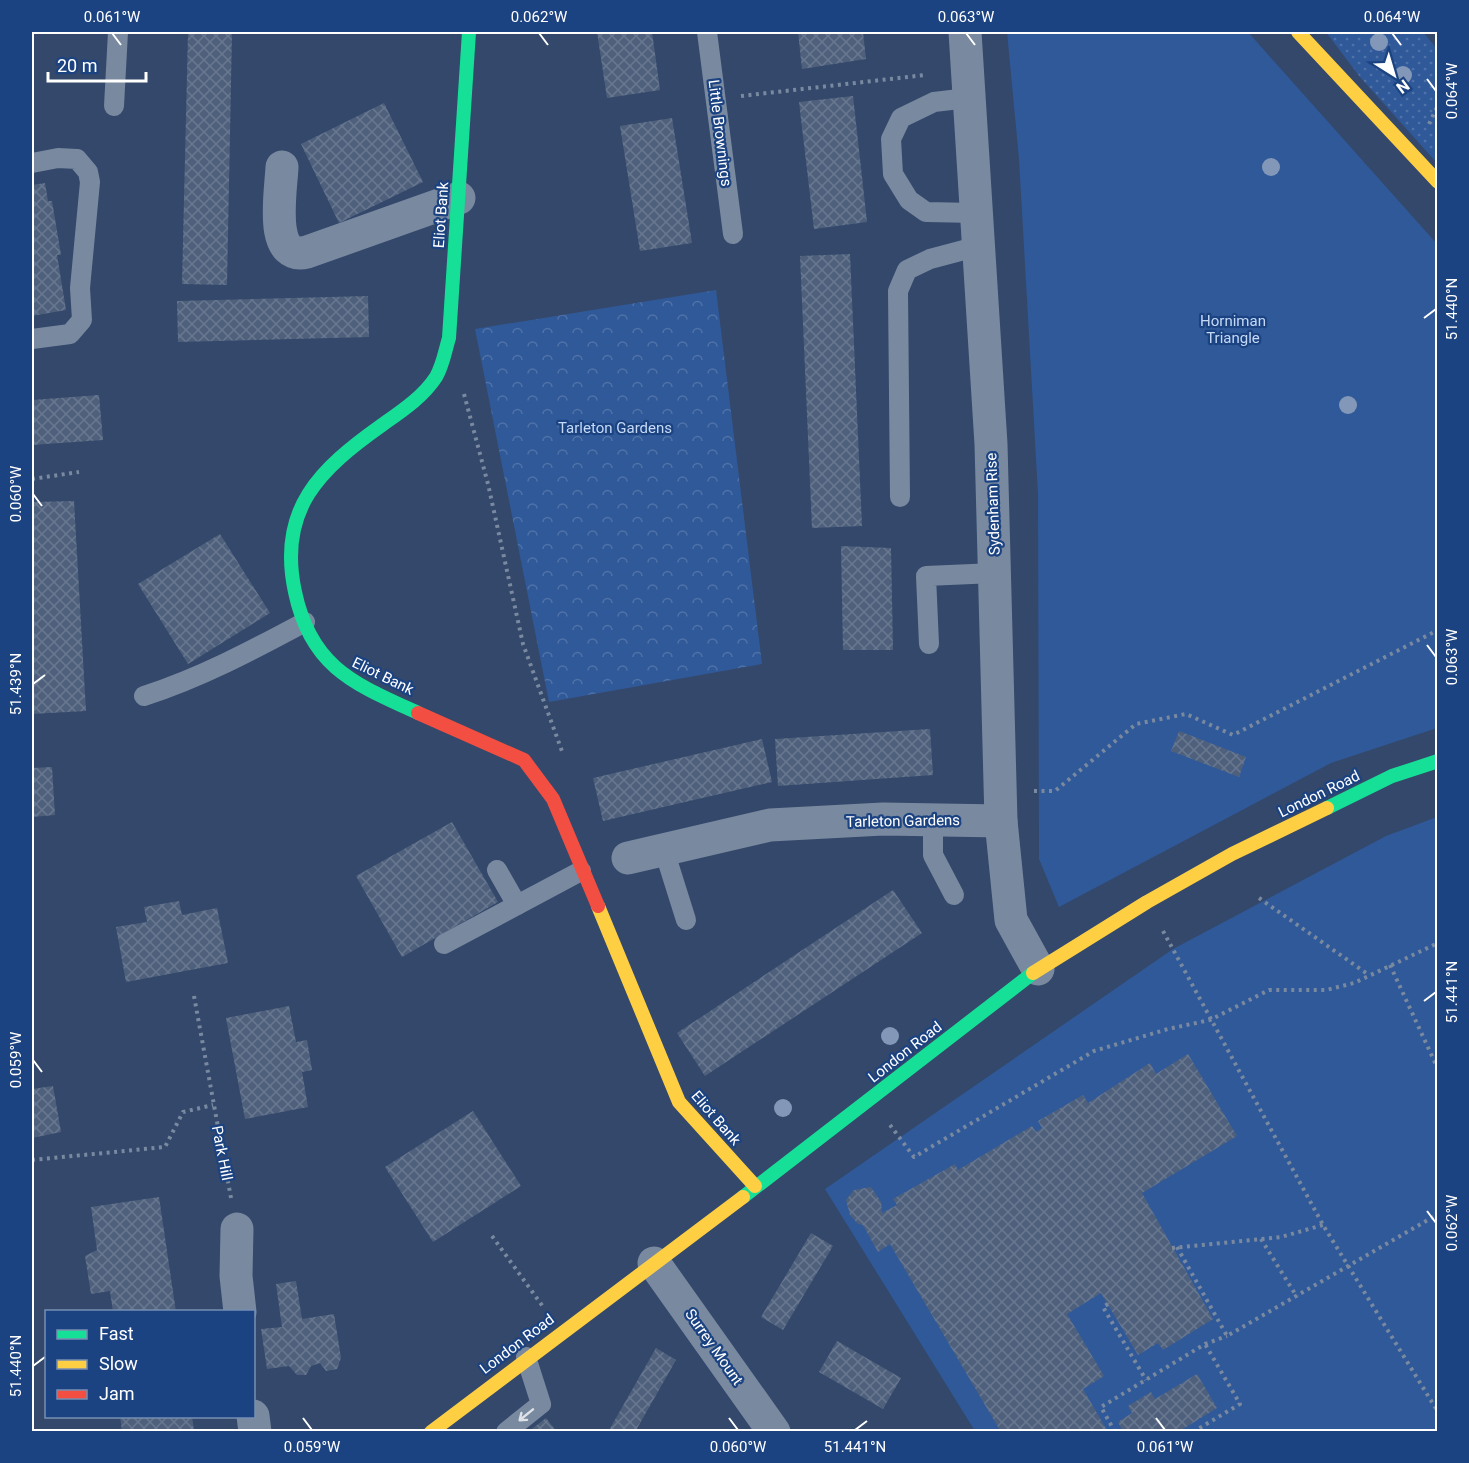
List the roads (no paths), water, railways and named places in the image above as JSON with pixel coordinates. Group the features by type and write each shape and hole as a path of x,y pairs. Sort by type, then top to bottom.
{"main road":[{"name":"Eliot Bank","path":"469,32 449,338 437,376 418,399 350,448 313,482 298,511 290,550 296,603 314,643 331,666 354,684 524,760 553,799 679,1102 755,1186"},
{"path":"1298,32 1437,182"},
{"name":"London Road","path":"431,1431 526,1357 873,1099 1038,969 1147,902 1232,855 1392,776 1437,761"}],"street":[{"name":"Sydenham Rise","path":"965,32 991,444 1001,807 1011,920 1038,969"},
{"path":"282,167 280,235 287,251 292,254 307,252 459,198"},
{"name":"Tarleton Gardens","path":"628,858 770,825 883,819 933,820 1001,807"},
{"path":"237,1229 236,1276 240,1310"},
{"name":"Surrey Mount","path":"654,1263 774,1431"}],"lane":[{"path":"114,106 118,32"},
{"name":"Little Brownings","path":"707,32 733,234"},
{"path":"968,84 901,118 891,139 893,174 909,200 926,212 976,213"},
{"path":"32,163 58,158 77,159 88,172 90,182 80,288 82,320 70,334 32,339"},
{"path":"900,497 898,291 907,270 930,259 979,246"},
{"path":"929,644 926,576 995,573"},
{"path":"144,696 174,686 234,659 305,622"},
{"path":"933,820 933,855 954,895"},
{"path":"664,850 686,920"},
{"path":"497,870 518,905"},
{"path":"444,944 581,871"},
{"path":"506,1431 541,1404 526,1357"}],"park label":[{"name":"Horniman Triangle","path":"1233,330"}]}
